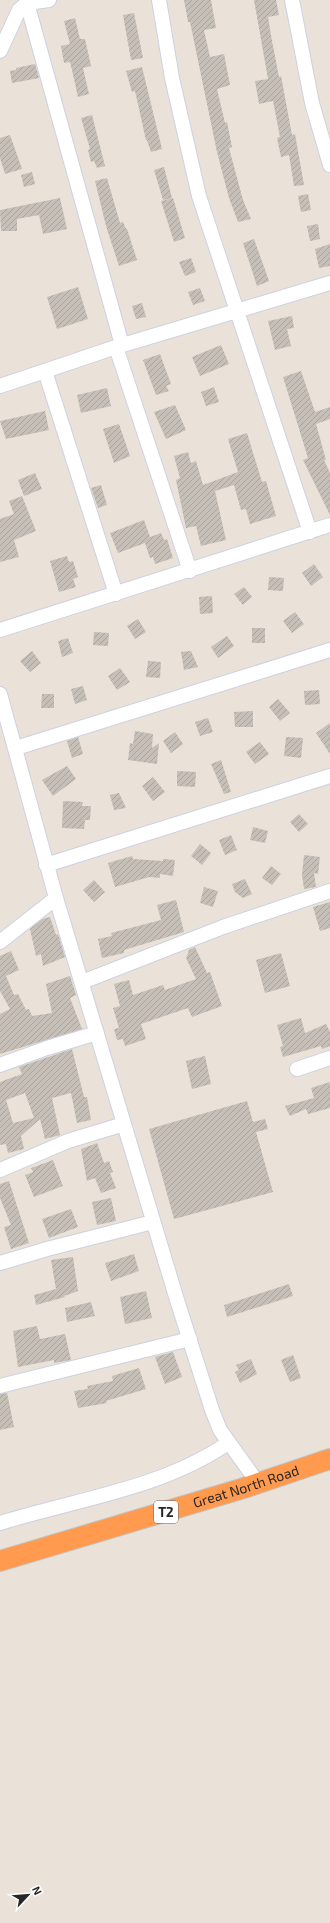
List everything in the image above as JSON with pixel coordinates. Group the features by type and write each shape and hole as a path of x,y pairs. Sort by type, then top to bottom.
{"highway":[{"name":"Great North Road","path":"0,1561 330,1460"}],"street":[{"path":"0,51 19,10 27,1 49,0"},
{"path":"159,0 175,93 198,188 310,532"},
{"path":"292,0 312,103 330,166"},
{"path":"27,1 119,346 190,571"},
{"path":"0,386 119,346 330,283"},
{"path":"45,371 116,594"},
{"path":"0,630 190,571 330,525"},
{"path":"16,748 330,650"},
{"path":"0,694 56,898 153,1222 212,1410 220,1430 228,1443 258,1483"},
{"path":"46,864 330,776"},
{"path":"82,982 223,927 330,891"},
{"path":"0,942 56,898"},
{"path":"0,1065 47,1048 97,1034"},
{"path":"297,1069 330,1058"},
{"path":"0,1170 68,1141 124,1124"},
{"path":"0,1263 47,1249 153,1222"},
{"path":"0,1386 190,1339"},
{"path":"0,1523 44,1510 128,1489 193,1465 228,1443"}],"building":[{"path":"184,0 211,0 216,28 204,30 210,57 224,54 230,85 217,89 225,123 227,122 232,147 229,148 243,200 251,219 238,222 229,198 217,152"},
{"path":"254,0 276,0 279,15 268,17 292,135 295,134 304,185 294,186 289,155 281,157 277,138 280,137 273,101 259,104 255,81 268,79"},
{"path":"134,13 143,58 131,60 123,15"},
{"path":"75,18 80,39 85,39 91,66 83,68 89,94 78,97 70,62 64,63 61,46 70,44 64,21"},
{"path":"35,64 39,78 12,83 10,71 16,70 16,68"},
{"path":"142,67 162,149 151,152 146,140 135,91 132,92 126,71"},
{"path":"92,115 105,166 97,168 94,161 91,162 88,150 90,149 81,118"},
{"path":"10,135 22,169 5,174 0,158 0,138"},
{"path":"164,167 172,198 163,200 154,170"},
{"path":"32,172 35,184 24,187 21,175"},
{"path":"107,178 120,223 123,222 127,229 137,260 119,266 106,226 95,181"},
{"path":"308,194 311,210 301,212 298,196"},
{"path":"60,198 67,229 43,234 39,215 17,219 17,231 1,231 0,210"},
{"path":"173,198 185,238 174,242 161,201"},
{"path":"318,224 320,239 310,241 307,226"},
{"path":"254,239 269,281 257,286 243,243"},
{"path":"330,244 330,266 319,268 315,249"},
{"path":"191,258 196,272 185,276 179,262"},
{"path":"78,287 88,319 57,329 47,297"},
{"path":"200,288 205,301 193,305 188,292"},
{"path":"142,303 146,317 136,319 132,306"},
{"path":"292,316 294,328 287,329 291,346 275,350 268,321"},
{"path":"221,345 229,364 200,376 192,357"},
{"path":"160,354 171,384 166,386 169,391 156,395 143,360"},
{"path":"301,371 315,412 330,407 330,419 316,424 326,460 324,460 330,473 330,515 303,460 308,458 283,377"},
{"path":"214,387 219,402 206,406 201,392"},
{"path":"107,388 111,406 81,413 77,395"},
{"path":"175,405 186,430 166,439 154,412"},
{"path":"45,411 49,430 6,439 0,421"},
{"path":"119,424 130,456 114,463 103,429"},
{"path":"247,433 262,482 266,481 276,516 250,524 246,509 241,510 234,485 215,491 226,540 201,546 196,526 186,528 176,480 180,478 174,456 188,452 191,463 196,461 203,485 238,472 228,439"},
{"path":"35,473 42,489 24,496 18,480"},
{"path":"101,485 107,505 98,508 91,488"},
{"path":"22,496 36,531 14,540 19,557 0,562 0,519 14,514 9,501"},
{"path":"144,520 150,537 161,533 164,540 167,539 173,558 155,564 153,557 150,558 145,543 118,553 110,533"},
{"path":"67,556 69,562 73,561 78,577 73,579 76,587 59,592 50,561"},
{"path":"314,564 323,577 311,586 302,573"},
{"path":"269,577 284,578 283,591 268,590"},
{"path":"244,587 252,597 243,605 234,594"},
{"path":"212,596 213,613 200,614 199,597"},
{"path":"295,612 304,624 292,633 283,621"},
{"path":"138,619 146,632 135,639 127,626"},
{"path":"252,628 265,628 265,643 252,643"},
{"path":"94,632 109,633 108,646 93,645"},
{"path":"227,636 234,646 218,658 211,647"},
{"path":"68,638 73,653 62,657 58,641"},
{"path":"32,651 41,663 30,672 20,661"},
{"path":"191,651 198,667 184,670 181,652"},
{"path":"148,661 161,662 160,678 146,677"},
{"path":"120,668 130,682 117,690 108,676"},
{"path":"83,686 87,700 75,704 71,689"},
{"path":"319,690 320,704 305,705 304,691"},
{"path":"42,694 54,694 54,708 41,708"},
{"path":"278,699 290,713 280,721 269,707"},
{"path":"253,711 253,727 235,727 234,712"},
{"path":"208,718 213,732 200,736 195,722"},
{"path":"330,723 330,754 316,733"},
{"path":"135,731 153,734 152,748 159,743 157,764 128,760 130,743 133,744"},
{"path":"175,732 183,744 171,753 163,741"},
{"path":"78,737 83,754 72,758 67,741"},
{"path":"286,737 303,738 301,758 284,756"},
{"path":"260,742 269,754 255,764 246,752"},
{"path":"221,760 231,792 224,794 211,764"},
{"path":"67,766 76,779 53,796 42,780"},
{"path":"177,771 196,772 195,787 177,786"},
{"path":"153,777 165,792 153,801 142,786"},
{"path":"119,793 126,808 114,810 110,795"},
{"path":"63,801 83,802 82,806 91,806 90,820 85,820 84,829 62,828"},
{"path":"299,814 308,824 299,832 290,822"},
{"path":"253,827 268,831 265,843 250,840"},
{"path":"231,835 237,850 225,855 219,840"},
{"path":"200,844 211,853 202,865 191,856"},
{"path":"304,855 320,857 318,874 314,873 316,887 304,889 302,875"},
{"path":"132,856 133,859 163,861 163,859 175,860 173,876 160,874 160,878 149,877 115,887 108,863"},
{"path":"271,866 281,874 272,885 262,878"},
{"path":"245,879 252,894 243,898 235,892 232,884"},
{"path":"94,880 105,892 94,902 83,890"},
{"path":"204,887 218,891 213,907 200,903"},
{"path":"176,900 184,932 124,950 124,953 102,958 98,939 112,936 111,933 161,920 157,905"},
{"path":"330,902 330,928 320,931 313,907"},
{"path":"50,917 56,935 58,934 65,957 43,966 41,954 36,956 30,929 42,919"},
{"path":"195,947 207,973 210,972 222,1006 192,1017 188,1008 141,1024 146,1039 125,1046 123,1039 117,1040 114,1029 119,1028 113,1008 120,1006 114,984 129,980 133,995 163,985 165,990 196,979 186,958 189,950"},
{"path":"11,951 19,970 6,976 14,995 18,994 26,1010 29,1009 32,1016 52,1013 46,984 70,976 76,995 70,998 82,1029 0,1054 0,1014 10,1009 0,991 0,956"},
{"path":"281,953 290,986 265,993 256,960"},
{"path":"301,1018 305,1033 326,1024 330,1032 330,1046 322,1049 321,1046 283,1057 280,1047 283,1046 277,1025"},
{"path":"72,1049 84,1097 87,1097 91,1120 77,1123 71,1093 52,1098 60,1135 45,1139 40,1119 21,1136 24,1149 8,1153 6,1144 0,1145 0,1082 22,1074 19,1067","holes":["25,1093 34,1118 13,1123 6,1100"]},
{"path":"205,1056 211,1084 192,1089 186,1061"},
{"path":"330,1082 330,1108 308,1114 306,1109 290,1116 285,1106 314,1098 311,1088"},
{"path":"247,1101 253,1122 265,1119 268,1129 256,1132 273,1192 174,1219 149,1129"},
{"path":"97,1143 104,1163 109,1161 113,1172 110,1173 116,1188 101,1193 95,1178 87,1181 81,1149"},
{"path":"53,1160 63,1186 34,1197 25,1175 33,1172 31,1168"},
{"path":"9,1181 29,1243 11,1249 4,1227 11,1225 0,1198 0,1184"},
{"path":"111,1198 116,1221 97,1225 92,1202"},
{"path":"71,1209 78,1227 49,1238 42,1219"},
{"path":"134,1254 139,1271 111,1281 105,1263"},
{"path":"73,1257 78,1291 64,1296 65,1297 36,1305 34,1295 56,1289 51,1260"},
{"path":"289,1284 293,1296 227,1317 224,1305"},
{"path":"146,1291 152,1318 125,1324 120,1297"},
{"path":"91,1302 95,1316 67,1322 65,1308"},
{"path":"37,1326 40,1339 65,1334 71,1360 54,1363 54,1360 18,1367 13,1331"},
{"path":"173,1352 182,1377 165,1384 155,1357"},
{"path":"293,1355 301,1378 290,1382 281,1360"},
{"path":"251,1359 257,1374 240,1383 235,1372 239,1370 236,1365"},
{"path":"139,1368 146,1389 106,1401 107,1403 78,1408 74,1391 88,1389 87,1386 113,1381 112,1376"},
{"path":"7,1393 14,1427 0,1430 0,1394"}]}
